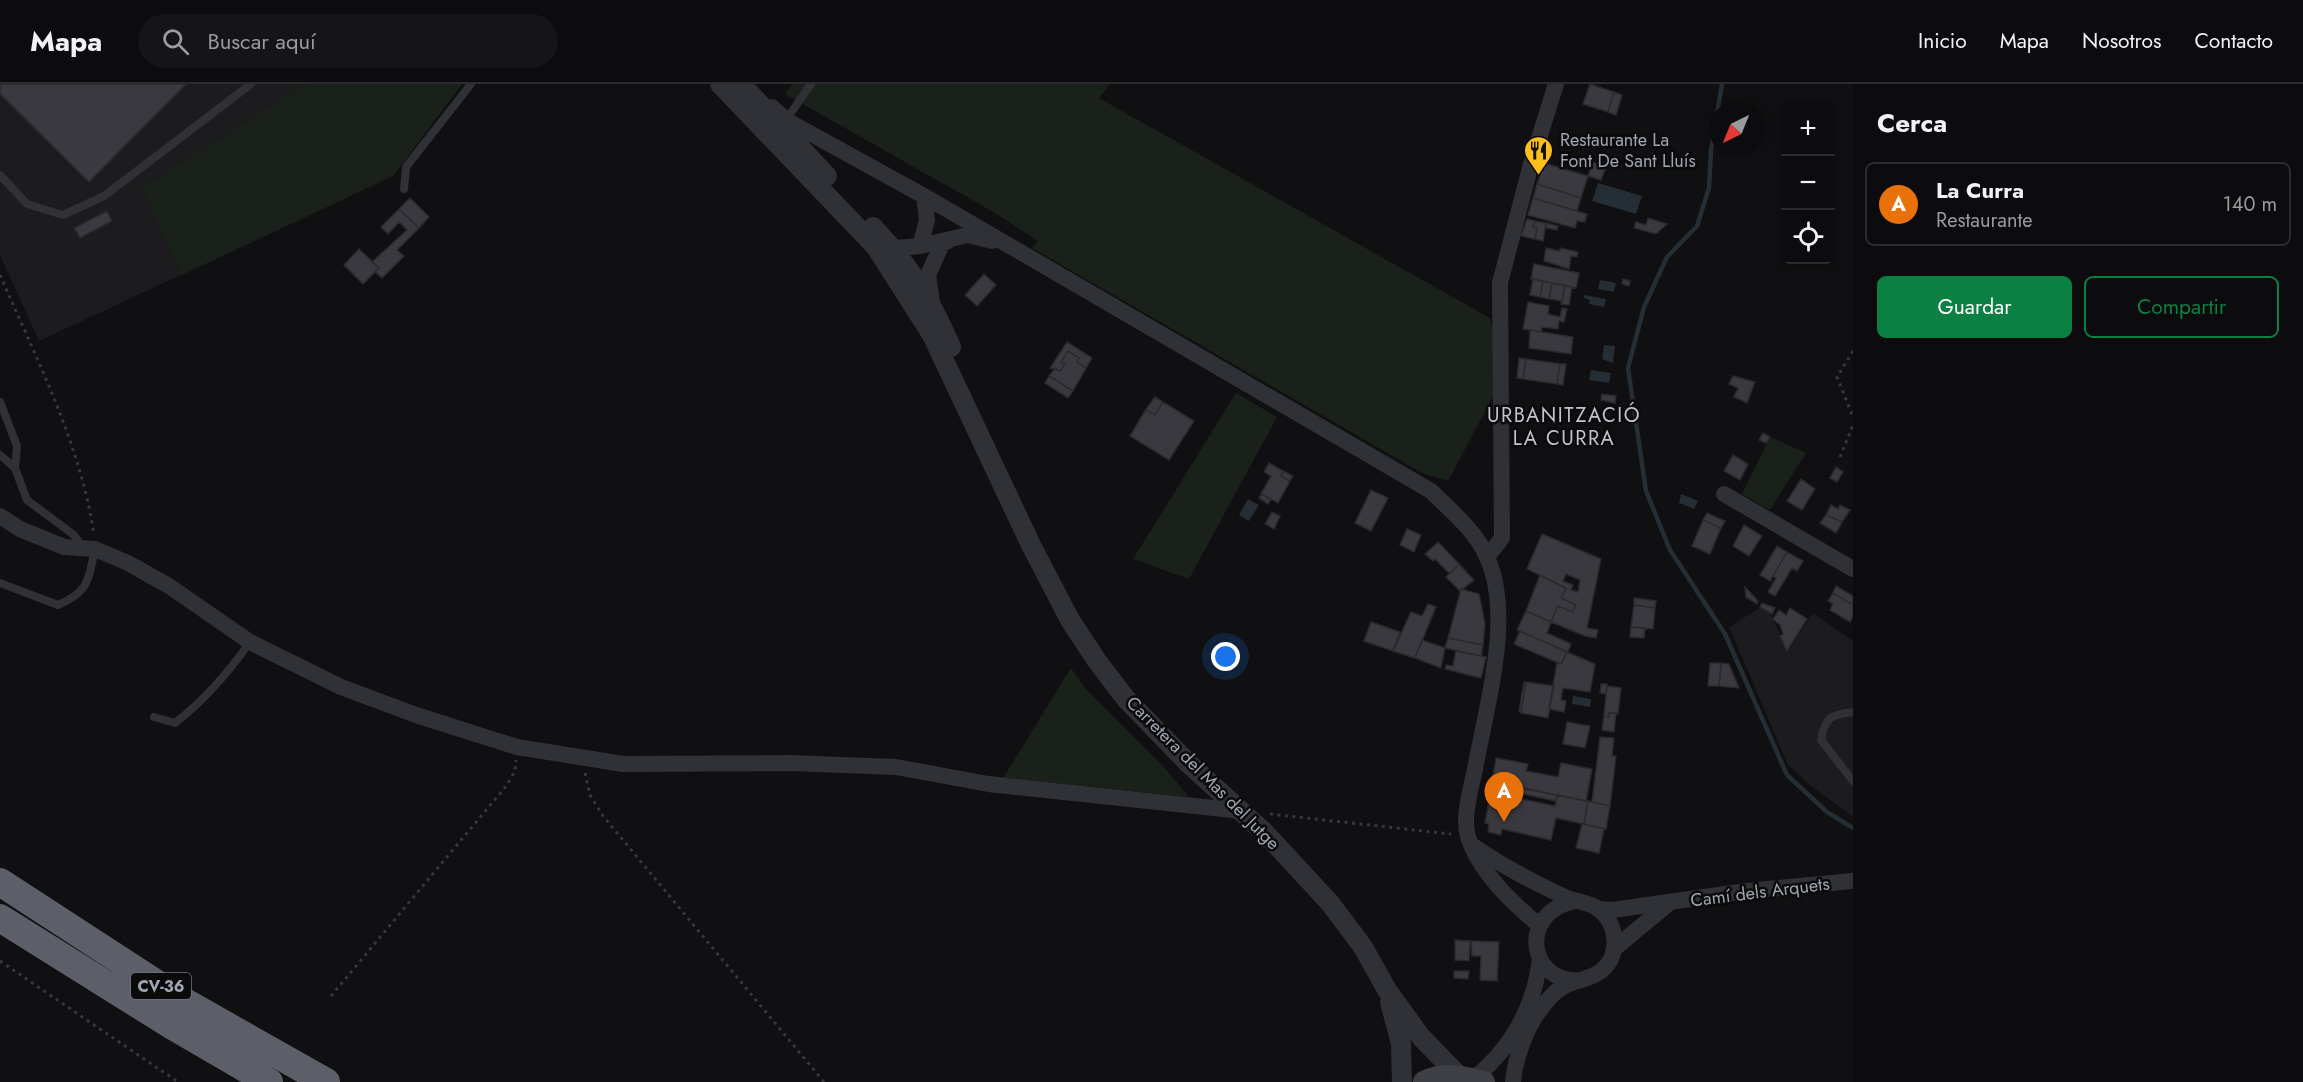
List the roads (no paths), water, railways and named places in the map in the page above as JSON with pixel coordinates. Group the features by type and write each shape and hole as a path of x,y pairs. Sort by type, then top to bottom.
{"highway":[{"name":"CV-36","path":"0,882 183,1000 326,1082"},
{"name":"CV-36","path":"0,918 171,1025 269,1082"}],"main road":[{"path":"1424,1082 1472,1079"}],"street":[{"path":"1487,557 1502,538 1500,283 1531,164 1556,84"},
{"path":"730,85 786,120 924,196 1431,491 1467,526 1487,557 1495,590 1498,637 1468,807 1471,842 1484,867 1522,911 1539,925"},
{"path":"730,85 885,248 932,303"},
{"path":"920,246 927,220 924,196"},
{"path":"885,248 920,246 968,235 1016,249"},
{"path":"953,239 942,244 928,275 932,303 976,404 1017,514"},
{"path":"885,248 932,335 1017,514"},
{"path":"1724,494 1853,568"},
{"name":"Carretera del Mas del Jutge","path":"1017,514 1070,620 1126,699 1187,762 1242,811 1330,903 1363,946 1388,990 1421,1037 1472,1079"},
{"path":"0,516 20,529 64,547 89,548 129,563 169,586 250,642 341,687 416,715 518,747 623,764 790,763 896,767 988,784 1242,811"},
{"path":"1471,842 1510,872 1575,901 1599,909 1611,923 1615,948 1611,960 1602,970 1586,979 1562,987 1539,1011 1517,1059 1513,1082"},
{"name":"Camí dels Arquets","path":"1599,909 1668,904 1747,891 1853,881"},
{"path":"1472,1079 1512,1041 1535,994 1540,959 1536,939 1539,925 1554,908 1575,901"},
{"name":"Camí dels Arquets","path":"1615,948 1668,904"},
{"path":"1540,959 1559,977 1572,981 1586,979"},
{"name":"Carretera del Mas del Jutge","path":"1388,990 1401,1044 1402,1082"}],"lane":[{"path":"0,175 27,204 63,214 104,196 251,84"},
{"path":"404,189 406,167 471,84"},
{"path":"786,120 811,84"},
{"path":"0,402 17,446 15,468 27,500 89,548 88,581 78,596 58,604 0,583"},
{"path":"0,455 15,468"},
{"path":"154,717 175,723 197,706 226,676 250,642"},
{"path":"1853,712 1835,714 1824,724 1821,740 1853,781"}],"waterway":[{"path":"1722,84 1711,150 1709,188 1697,226 1667,257 1644,307 1628,368 1646,491 1670,550 1725,634 1787,775 1827,812 1853,828"}],"place":[{"name":"Restaurante La Font De Sant Lluís","path":"1539,176"},
{"name":"La Curra","path":"1504,822"}],"district":[{"name":"URBANITZACIÓ LA CURRA","path":"1564,426"}]}
